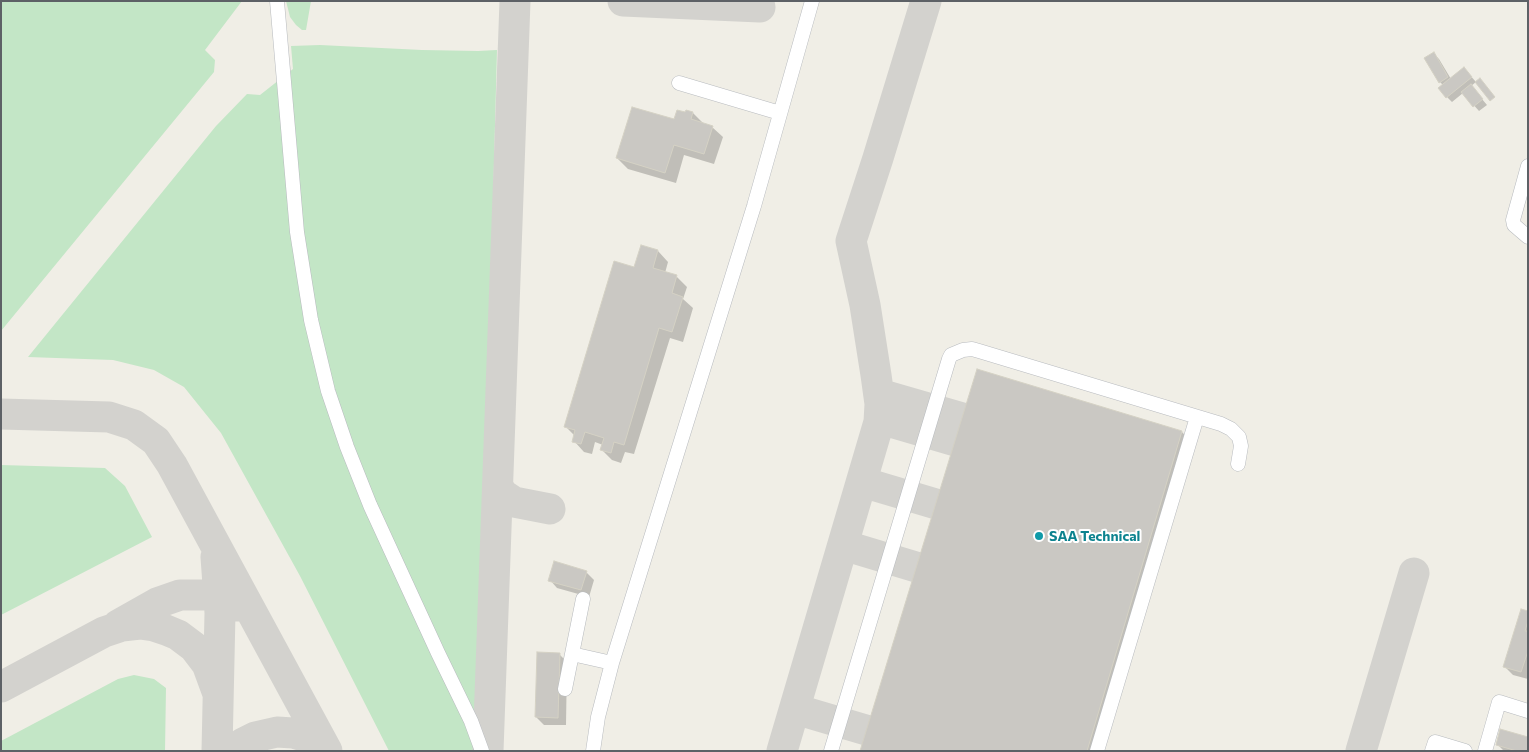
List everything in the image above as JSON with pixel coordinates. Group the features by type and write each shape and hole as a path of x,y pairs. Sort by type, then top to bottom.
{"lane":[{"path":"277,1 298,241 311,320 328,391 347,447 370,505 471,721 482,751"},
{"path":"593,751 598,717 612,663 754,206 812,1"},
{"path":"679,83 780,113"},
{"path":"1528,166 1513,220 1514,225 1528,237"},
{"path":"831,751 951,355 963,350 972,349 1221,424 1231,428 1239,437 1241,446 1238,464"},
{"path":"1097,751 1197,417"},
{"path":"565,689 583,599"},
{"path":"572,654 612,663"},
{"path":"1486,751 1499,702 1528,711"},
{"path":"1432,751 1434,742 1465,751"}],"green space":[{"path":"1,1 242,1 205,50 215,60 214,72 1,331"},
{"path":"286,1 311,1 306,30 302,30 290,17"},
{"path":"320,45 422,50 497,50 486,466 474,751 389,751 300,576 221,433 184,387 154,370 113,360 28,357 216,126 247,94 260,95 293,69 291,46"},
{"path":"1,465 105,468 125,486 152,537 1,615"},
{"path":"134,675 154,679 166,688 165,751 1,751 1,741 118,679"}],"building":[{"path":"1434,52 1448,77 1439,83 1424,58"},
{"path":"1464,67 1472,77 1446,98 1438,88"},
{"path":"1480,78 1495,97 1490,101 1475,82"},
{"path":"1471,84 1483,99 1473,107 1461,92"},
{"path":"632,107 674,119 677,110 693,112 691,119 713,126 704,154 674,145 665,173 616,158"},
{"path":"641,245 658,250 653,268 677,275 672,293 683,297 672,332 659,328 624,445 614,442 611,453 600,450 604,438 585,432 581,444 572,442 575,430 564,427 614,261 634,267"},
{"name":"SAA Technical","path":"977,369 1182,431 1087,751 860,751"},
{"path":"554,561 587,571 581,590 548,581"},
{"path":"1521,609 1528,611 1525,631 1528,631 1528,651 1521,672 1503,667"},
{"path":"537,652 560,653 558,718 535,717"},
{"path":"1500,729 1528,737 1528,751 1517,751 1496,745"}],"taxiway":[{"path":"488,751 515,1"},
{"path":"623,1 760,7"},
{"path":"782,751 879,422 880,404 876,375 865,305 851,241 926,1"},
{"path":"879,394 962,418"},
{"path":"1,414 109,417 134,425 156,441 172,465 327,751"},
{"path":"880,419 955,441"},
{"path":"862,482 936,504"},
{"path":"498,486 502,494 514,502 550,509"},
{"path":"843,545 916,567"},
{"path":"216,557 220,613 217,751"},
{"path":"1361,751 1414,573"},
{"path":"118,625 157,603 180,595 206,595 220,598 238,606"},
{"path":"1,687 104,632 122,626 140,624 154,626 178,635 194,647 207,664 218,694"},
{"path":"795,709 866,730"},
{"path":"234,751 243,743 255,737 277,732 303,736 319,745 325,751"}],"place":[{"name":"SAA Technical","path":"1039,536"}]}
